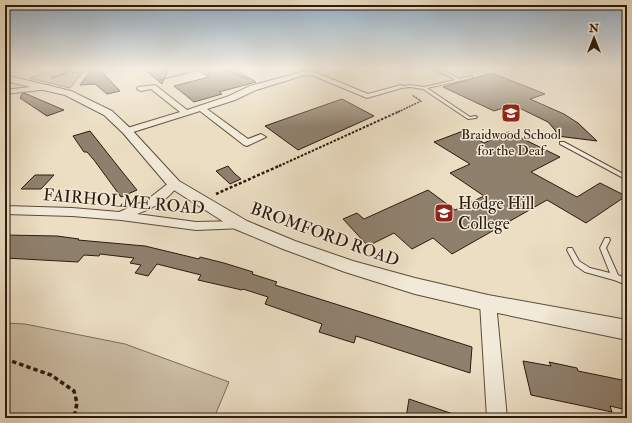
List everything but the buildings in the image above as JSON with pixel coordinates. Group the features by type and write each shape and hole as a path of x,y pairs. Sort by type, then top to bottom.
{"street":[{"path":"5,91 23,88"},
{"name":"BROMFORD ROAD","path":"58,88 108,113 127,131 174,184 241,225 289,245 351,267 415,286 488,303 627,330"},
{"path":"141,89 148,88"},
{"path":"153,88 185,112"},
{"path":"127,131 201,108 255,88"},
{"path":"347,88 367,96 398,88"},
{"path":"201,108 247,143 261,137"},
{"path":"121,216 147,206 163,196 174,184"},
{"name":"FAIRHOLME ROAD","path":"5,210 72,212 121,216 196,226 241,225"},
{"path":"488,303 497,418"}],"lane":[{"path":"424,88 469,118 475,117"},
{"path":"562,143 627,178"},
{"path":"607,240 602,248 615,277"},
{"path":"570,250 577,264 588,270 615,277 627,282"}],"path":[{"path":"202,201 421,101 402,88"},
{"path":"5,359 50,375 74,391 77,403 74,418"}],"shaded area":[{"path":"5,323 25,324 125,344 229,382 214,418 5,418"}],"place":[{"name":"Braidwood School for the Deaf","path":"511,113"},
{"name":"Hodge Hill College","path":"444,213"}]}
